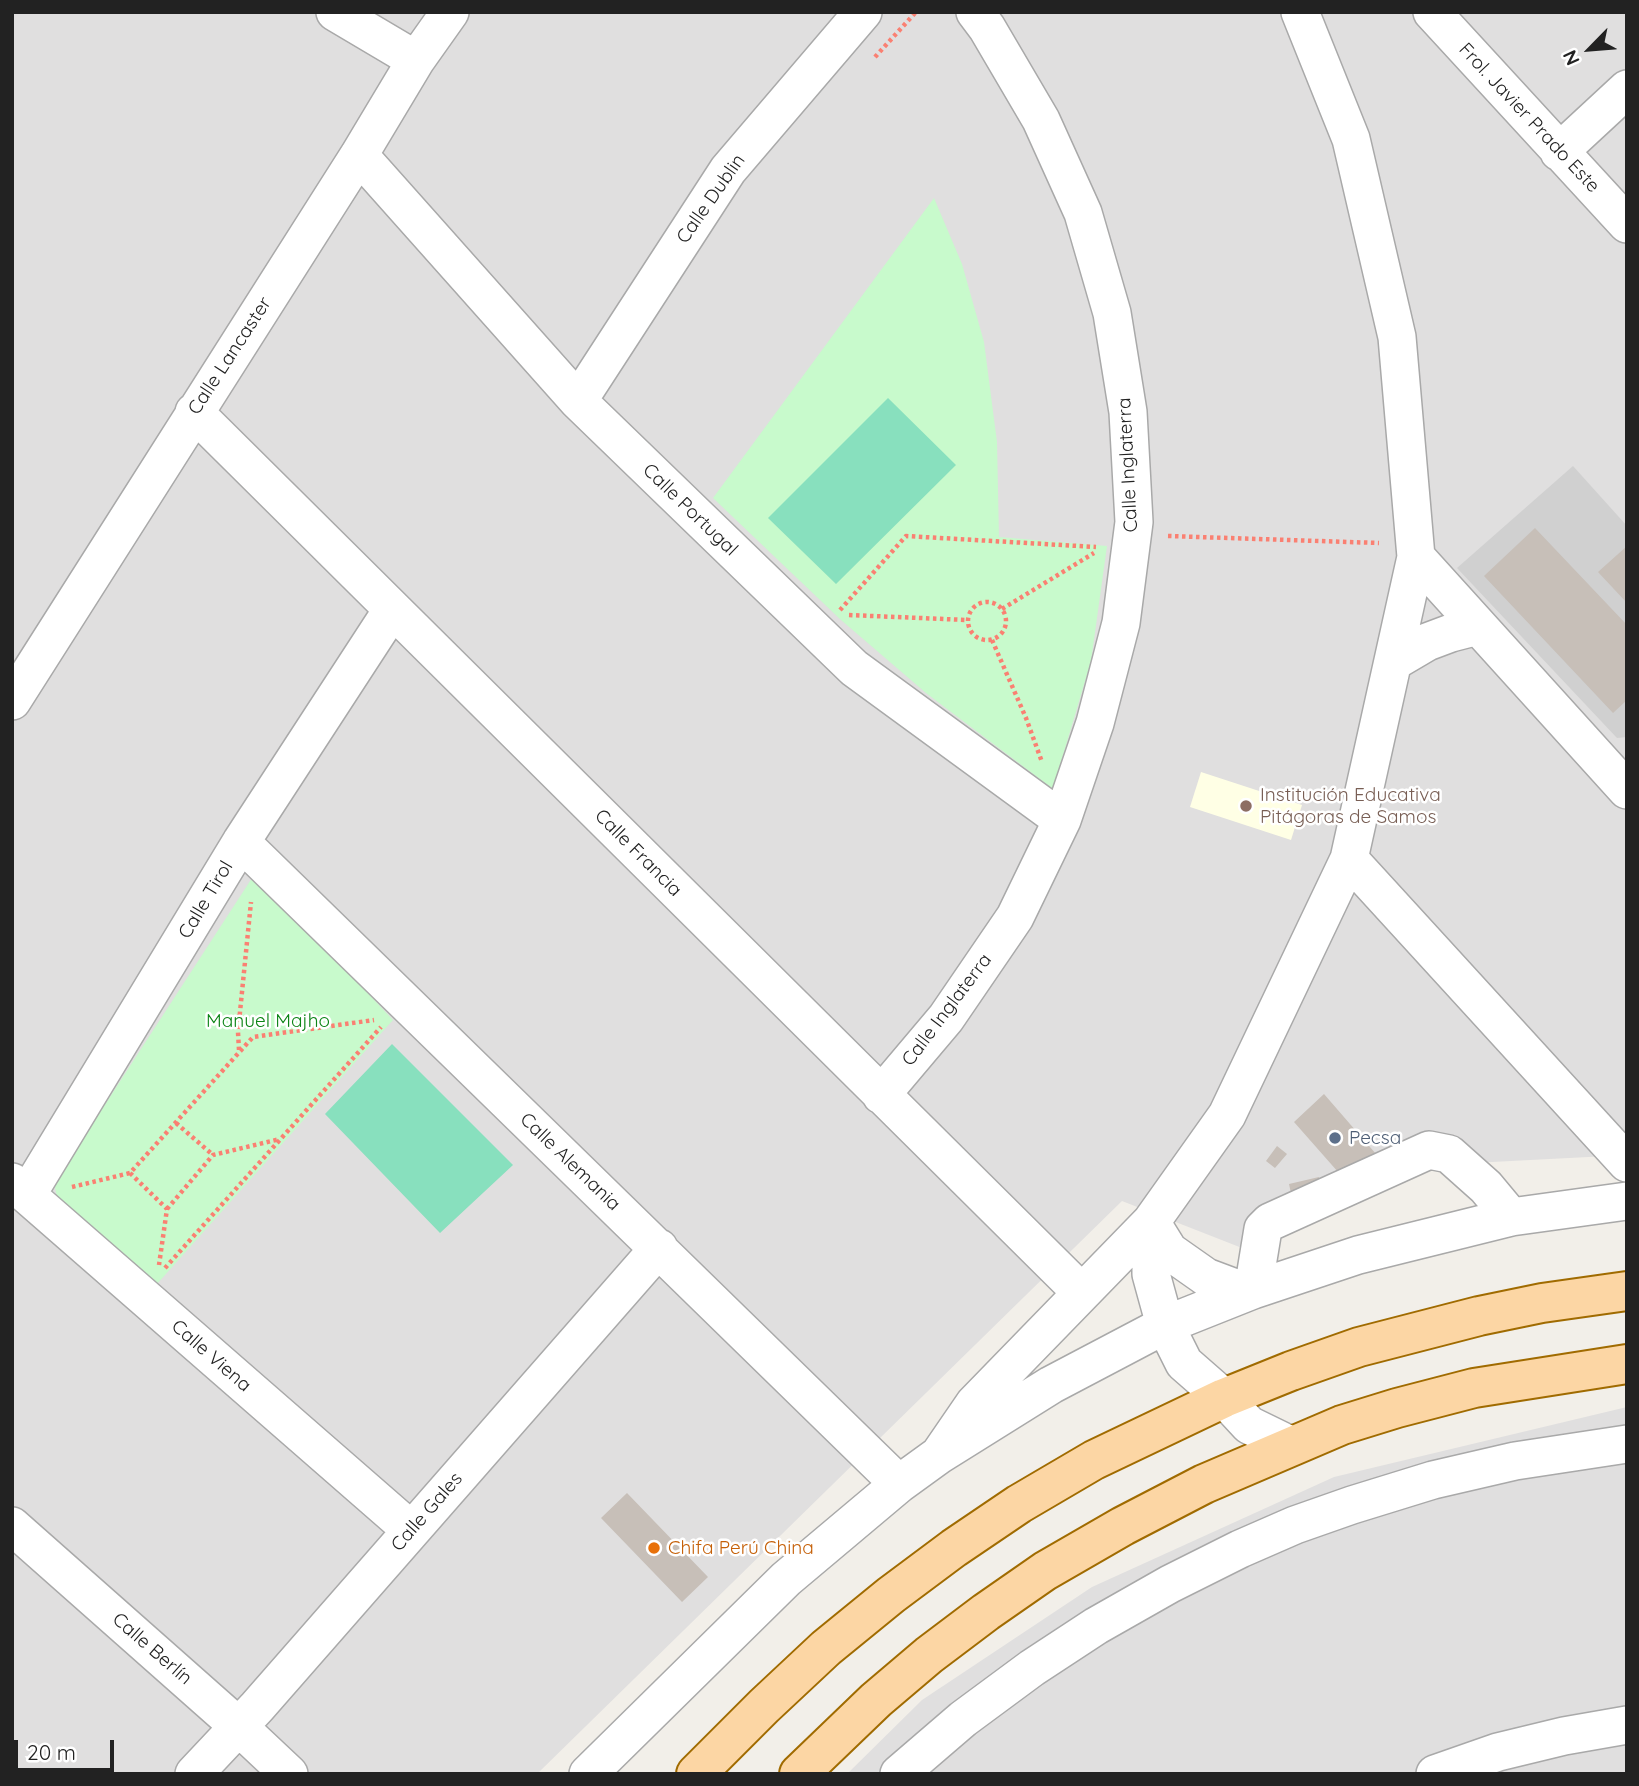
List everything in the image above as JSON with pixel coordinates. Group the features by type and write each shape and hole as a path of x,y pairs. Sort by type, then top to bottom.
{"main road":[{"path":"696,1774 826,1648 891,1595 1019,1504 1094,1460 1224,1398 1291,1370 1359,1347 1419,1330 1542,1303 1627,1291"},
{"path":"799,1774 876,1700 986,1612 1045,1572 1123,1526 1181,1496 1290,1445 1342,1425 1474,1388 1627,1364"}],"street":[{"path":"335,12 416,60"},
{"name":"Calle Lancaster","path":"12,701 359,155 416,60 450,12"},
{"name":"Calle Dublin","path":"578,401 727,170 863,12"},
{"name":"Calle Inglaterra","path":"881,1095 946,1018 1015,917 1062,820 1095,723 1121,623 1133,534 1128,412 1112,313 1083,213 1041,121 975,12"},
{"name":"Frol. Javier Prado Este","path":"1432,12 1627,224"},
{"path":"939,1455 974,1404 1151,1222 1227,1115 1349,859 1416,551 1397,337 1351,139 1301,13"},
{"path":"1559,152 1627,89"},
{"name":"Calle Portugal","path":"359,155 578,401 854,668 1062,820"},
{"name":"Calle Francia","path":"194,412 1082,1293"},
{"path":"1416,551 1478,626 1627,790"},
{"name":"Calle Tirol","path":"20,1189 241,842 393,610"},
{"path":"1393,662 1427,642 1478,626"},
{"name":"Calle Alemania","path":"241,842 899,1483"},
{"path":"1349,859 1627,1163"},
{"path":"1250,1291 1263,1229 1270,1222 1429,1150 1449,1154 1486,1187 1511,1217"},
{"name":"Calle Viena","path":"20,1189 411,1530"},
{"path":"588,1774 786,1579 899,1483 1051,1385 1165,1325 1250,1291 1358,1255 1511,1217 1627,1201"},
{"path":"1151,1222 1168,1251 1206,1276 1250,1291"},
{"path":"1151,1222 1151,1274 1165,1325 1184,1363 1224,1398 1249,1425 1290,1445"},
{"name":"Calle Gales","path":"194,1774 659,1248"},
{"path":"899,1774 963,1718 1032,1668 1096,1626 1240,1549 1295,1525 1433,1480 1515,1461 1627,1444"},
{"name":"Calle Berlín","path":"12,1526 289,1774"},
{"path":"1435,1774 1498,1752 1564,1736 1627,1725"}],"path":[{"path":"870,62 916,12"},
{"path":"1133,534 1416,551"},
{"path":"967,620 836,614 906,536 1104,547 1002,609"},
{"path":"986,601 996,603 1002,609 1006,619 1005,629 998,637 978,639 970,631 967,620 970,611 977,604 986,601"},
{"path":"992,639 1044,766"},
{"path":"239,1051 238,1032 252,896"},
{"path":"281,1139 213,1155 167,1209 157,1277 281,1139 389,1018"},
{"path":"70,1188 130,1173 253,1037 376,1020"},
{"path":"176,1123 213,1155"},
{"path":"130,1173 167,1209"}],"shaded area":[{"path":"12,12 1627,12 1627,1155 1434,1165 1242,1248 1122,1201 537,1774 12,1774"},
{"path":"1573,466 1627,526 1627,737 1617,738 1457,568"},
{"name":"Institución Educativa Pitágoras de Samos","path":"1201,772 1302,805 1291,840 1190,807"},
{"path":"1627,1407 1627,1774 847,1774 922,1700 1092,1587 1334,1477"}],"green space":[{"path":"934,198 962,264 984,342 997,442 999,537 1107,546 1091,661 1053,789 926,693 841,620 713,498"},
{"path":"888,398 956,465 836,584 768,518"},
{"name":"Manuel Majho","path":"252,878 262,880 393,1020 157,1284 57,1197 54,1183"},
{"path":"392,1044 513,1165 440,1233 325,1114"}],"building":[{"path":"1535,528 1627,625 1627,700 1613,713 1484,576"},
{"path":"1627,546 1627,603 1598,572"},
{"name":"Pecsa","path":"1324,1094 1376,1154 1346,1181 1294,1122"},
{"path":"1277,1146 1287,1154 1275,1168 1266,1161"},
{"name":"Pecsa","path":"1319,1177 1322,1190 1292,1198 1289,1184"},
{"name":"Chifa Perú China","path":"627,1493 708,1577 682,1602 601,1518"}],"place":[{"name":"Institución Educativa Pitágoras de Samos","path":"1246,806"},
{"name":"Pecsa","path":"1335,1138"},
{"name":"Chifa Perú China","path":"654,1548"}]}
